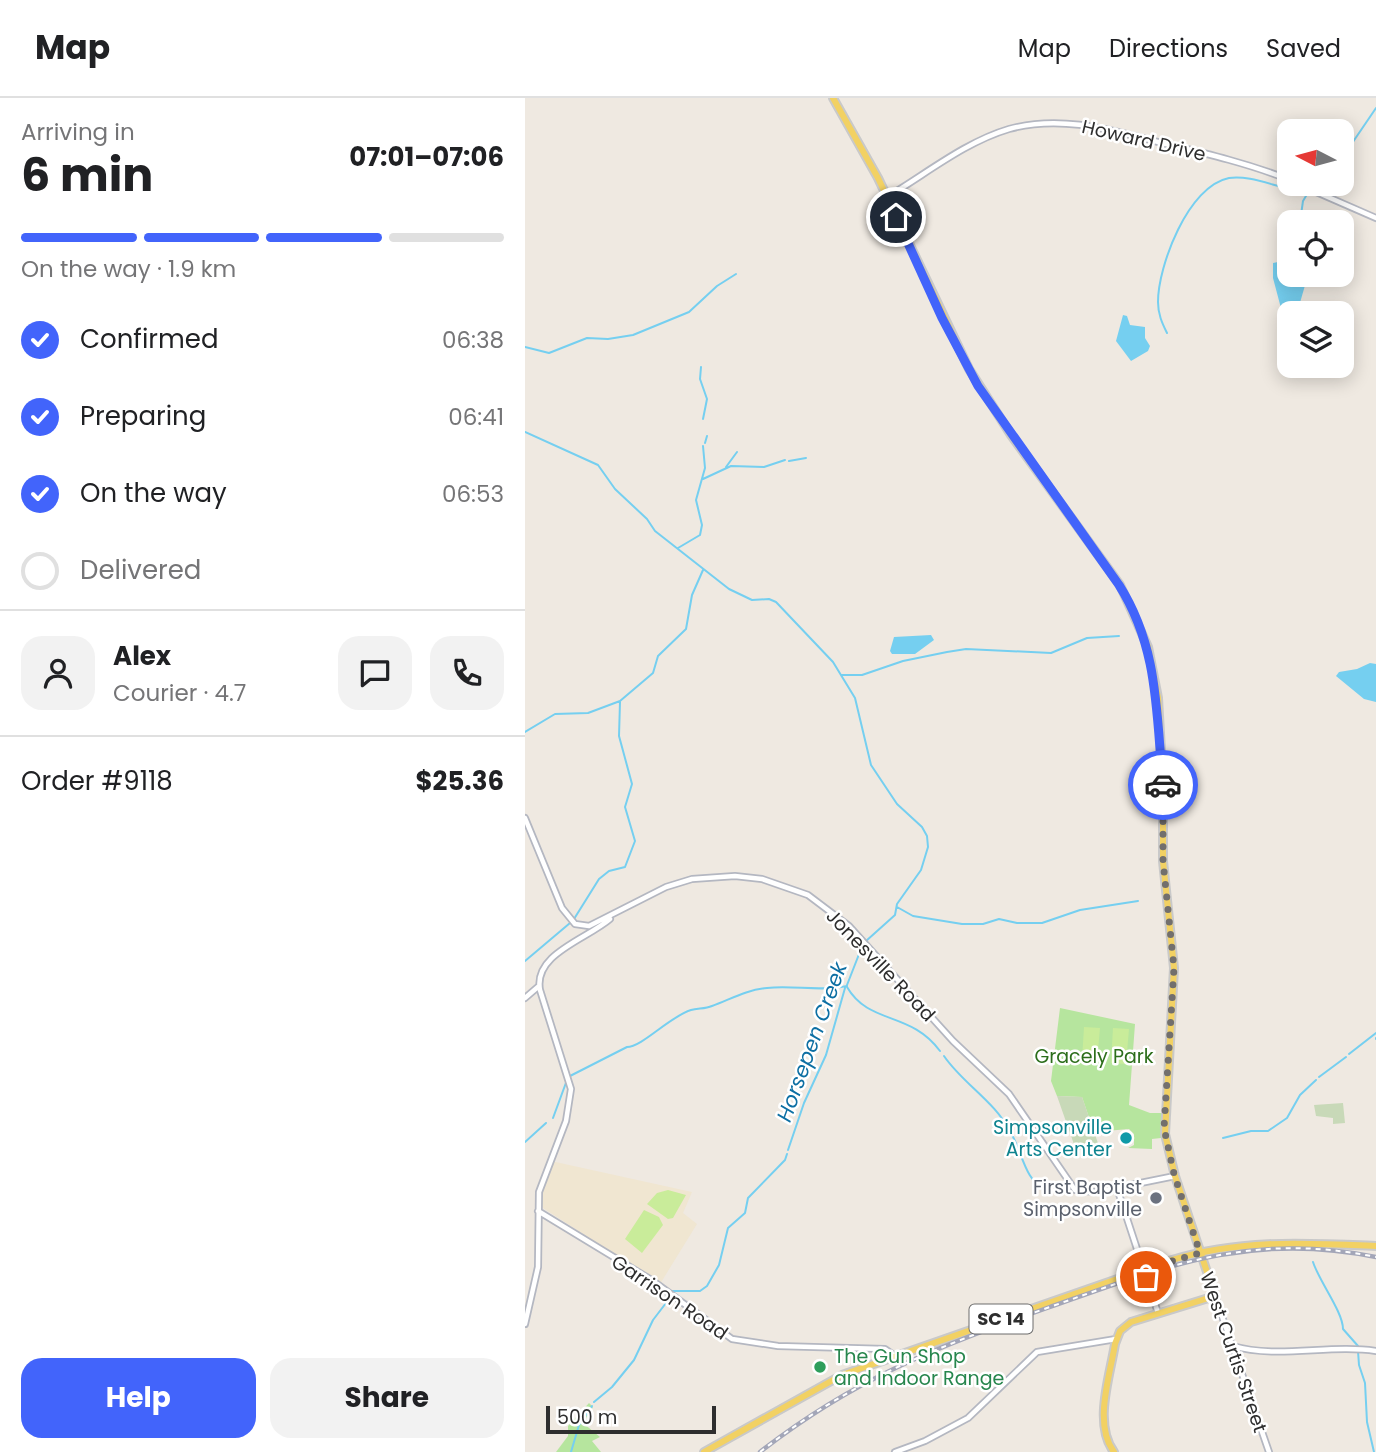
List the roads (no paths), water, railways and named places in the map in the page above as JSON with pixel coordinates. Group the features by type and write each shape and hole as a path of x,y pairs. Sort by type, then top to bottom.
{"main road":[{"name":"West Curtis Street","path":"833,98 887,197 942,318 978,386 1119,585 1137,617 1155,674 1163,780 1163,861 1174,968 1164,1128 1175,1177 1215,1296"},
{"name":"SC 14","path":"704,1452 830,1381 1144,1269 1200,1253 1283,1242 1376,1246"},
{"path":"1114,1452 1107,1442 1104,1427 1117,1339 1128,1324 1215,1296"}],"street":[{"name":"Howard Drive","path":"887,197 990,136 1025,125 1050,122 1086,125 1243,163 1277,175"},
{"path":"1326,196 1376,218"},
{"path":"525,818 567,917 581,926 599,925"},
{"name":"Jonesville Road","path":"539,986 538,975 544,965 616,913 654,892 700,878 756,878 808,895 849,926 953,1041 1009,1094 1072,1188 1085,1194 1175,1177"},
{"path":"525,998 539,986 572,1090 566,1121 540,1186 538,1267 525,1324"},
{"path":"1117,1188 1158,1313"},
{"name":"Garrison Road","path":"538,1211 650,1279 732,1339 778,1346 885,1349 896,1356"},
{"name":"West Curtis Street","path":"1215,1296 1269,1452"},
{"path":"895,1452 925,1441 968,1418 1035,1353 1117,1339"},
{"path":"1232,1345 1255,1350 1348,1348 1376,1351"}],"water":[{"path":"1277,262 1277,287 1305,287 1300,301 1279,301 1273,278 1273,263"},
{"path":"1123,315 1127,316 1130,325 1145,327 1145,338 1150,346 1148,351 1131,361 1116,341"},
{"path":"931,635 934,640 915,654 892,654 890,651 894,637"},
{"path":"1370,663 1376,664 1376,702 1364,699 1336,676 1339,672 1357,669"}],"waterway":[{"path":"1355,139 1376,108"},
{"path":"1167,333 1158,306 1159,287 1170,249 1189,211 1214,184 1229,178 1238,177 1277,186"},
{"path":"1302,210 1306,196"},
{"path":"525,347 549,353 587,338 608,339 633,335 689,312 717,286 736,274"},
{"path":"701,367 700,379 707,399 703,419"},
{"name":"Horsepen Creek","path":"525,432 598,465 615,489 647,519 655,531 729,589 752,600 769,599 776,602 833,662 855,698 871,765 897,804 922,827 927,836 928,847 921,870 897,904 895,915 866,941"},
{"path":"705,443 707,436"},
{"path":"678,548 700,535 702,525 696,500 705,468 703,446"},
{"path":"726,467 737,452"},
{"path":"789,461 806,458"},
{"path":"703,479 731,466 764,467 785,460"},
{"path":"525,732 555,714 588,713 620,701 653,673 658,656 686,629 692,595 703,570"},
{"path":"842,675 862,675 903,661 966,649 1051,653 1087,638 1119,636"},
{"path":"574,919 599,879 609,871 625,867 635,841 625,807 632,784 619,736 620,702"},
{"path":"897,907 913,916 962,924 983,924 999,919 1017,923 1042,923 1080,910 1138,901"},
{"path":"525,961 570,923"},
{"name":"Horsepen Creek","path":"847,985 863,944"},
{"path":"570,1076 633,1046 691,1010 709,1007 759,989 847,986"},
{"path":"847,987 856,999 867,1007 916,1029 929,1038 940,1051"},
{"name":"Horsepen Creek","path":"788,1150 804,1103 826,1055 845,988"},
{"path":"1349,1054 1376,1033"},
{"path":"944,1056 996,1111 1015,1141 1028,1173 1046,1191"},
{"path":"1319,1077 1346,1057"},
{"path":"553,1118 567,1080"},
{"path":"1223,1138 1251,1131 1268,1131 1287,1118 1300,1095 1316,1080"},
{"path":"525,1142 546,1123"},
{"name":"Horsepen Creek","path":"670,1291 700,1291 707,1286 719,1265 728,1228 745,1213 748,1198 785,1160 787,1154"},
{"path":"1057,1206 1065,1216"},
{"path":"1313,1262 1339,1314 1343,1329 1358,1346"},
{"name":"Horsepen Creek","path":"594,1402 612,1387 634,1360 653,1320 666,1303 667,1293"},
{"path":"1358,1351 1365,1383 1367,1422 1374,1452"},
{"name":"Horsepen Creek","path":"571,1452 579,1425 592,1406"}],"railway":[{"path":"760,1452 829,1404 897,1367 968,1337 1130,1279 1208,1257 1247,1251 1288,1248 1330,1250 1376,1257"}],"place":[{"name":"Simpsonville Arts Center","path":"1126,1138"},
{"name":"First Baptist Simpsonville","path":"1156,1198"},
{"name":"The Gun Shop and Indoor Range","path":"820,1367"}],"park label":[{"name":"Gracely Park","path":"1094,1056"}]}
